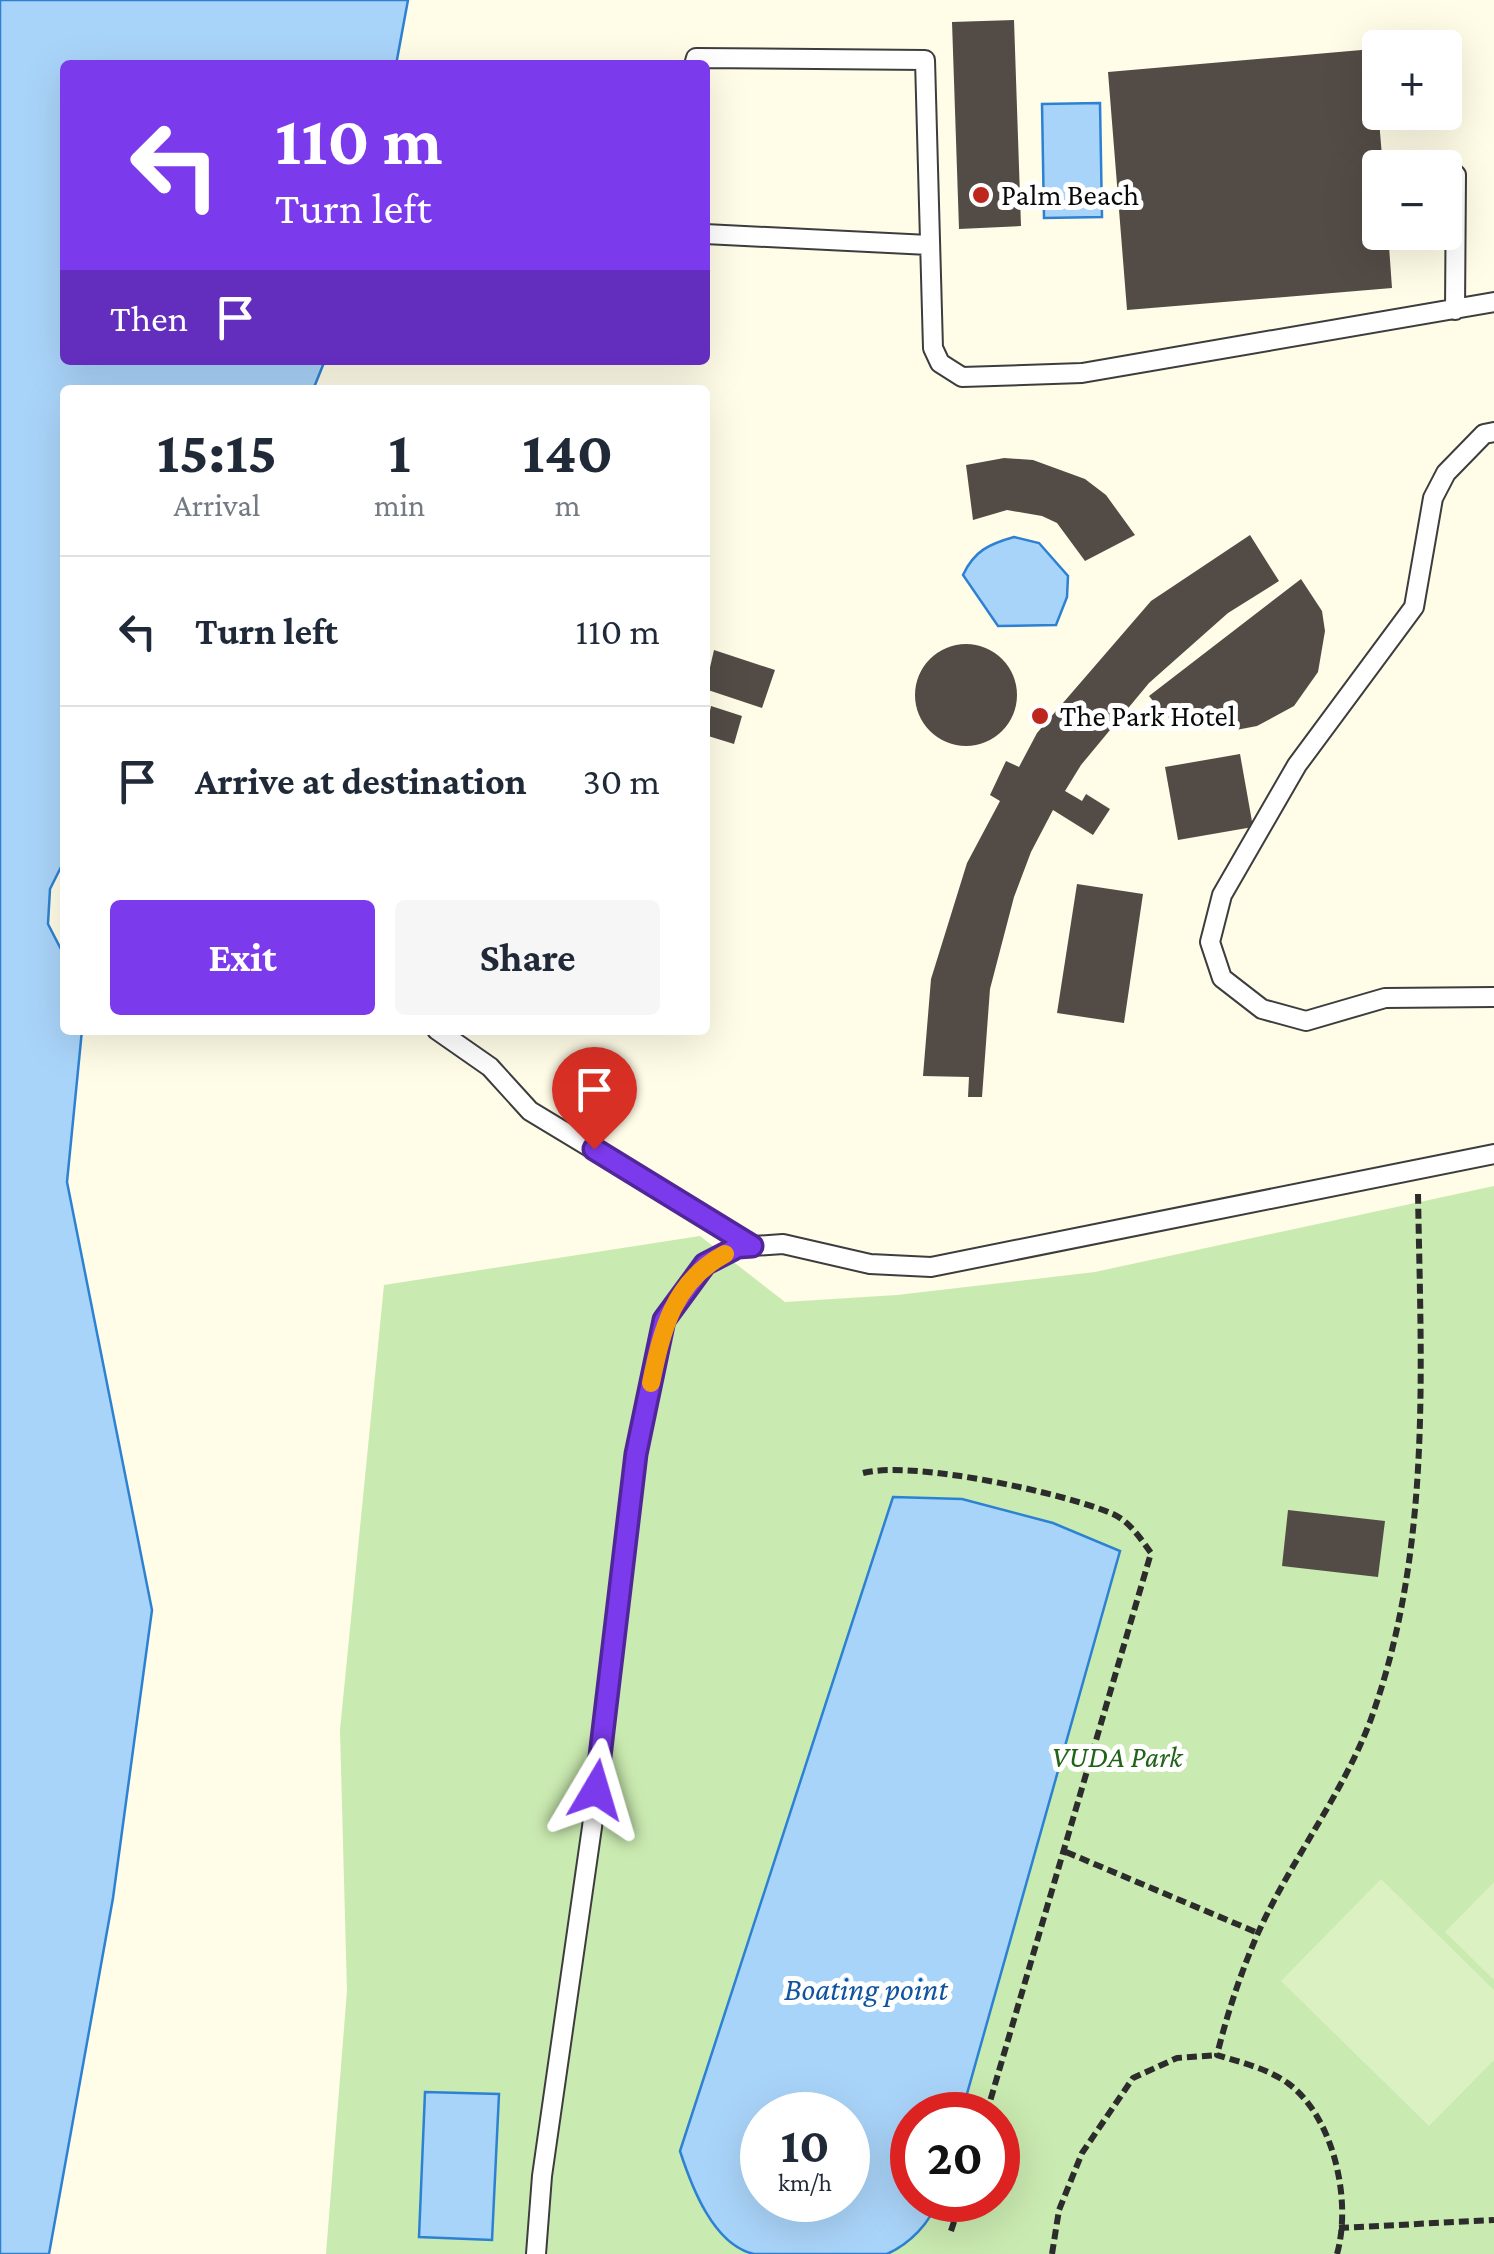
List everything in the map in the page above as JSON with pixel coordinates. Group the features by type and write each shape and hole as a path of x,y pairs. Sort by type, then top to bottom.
{"lane":[{"path":"695,60 925,60 932,348 940,363 962,376 1082,373 1494,302"},
{"path":"710,234 930,245"},
{"path":"1455,250 1455,310"},
{"path":"1494,432 1484,434 1446,473 1434,498 1414,607 1297,765 1222,895 1210,942 1222,978 1262,1009 1306,1021 1385,998 1494,997"},
{"path":"444,1035 490,1067 530,1111 752,1246"},
{"path":"536,2254 542,2176 592,1827 636,1454 664,1320 705,1264 738,1247 783,1244 870,1264 931,1266 1494,1154"}],"path":[{"path":"1217,2055 1258,1933 1370,1720 1404,1596 1421,1463 1418,1168"},
{"path":"863,1473 881,1468 931,1470 1072,1502 1117,1515 1150,1553 993,2092"},
{"path":"1066,1852 1258,1933"},
{"path":"1052,2254 1059,2210 1082,2153 1133,2078 1178,2058 1217,2055 1290,2084 1327,2134 1339,2166 1337,2254"},
{"path":"1340,2228 1494,2220"},
{"path":"951,2231 954,2222"}],"green space":[{"name":"VUDA Park","path":"1494,1186 1494,2254 326,2254 347,1991 340,1730 384,1285 700,1236 785,1302 897,1295 1095,1272"},
{"path":"1381,1879 1494,1990 1494,2060 1429,2126 1281,1981"},
{"path":"1494,1882 1494,1980 1445,1932"}],"water":[{"path":"0,0 408,0 397,60 60,60 60,365 323,365 315,385 60,385 60,869 50,889 48,924 60,947 60,1035 82,1035 67,1182 152,1610 113,1898 49,2254 0,2254"},
{"path":"1100,103 1102,217 1044,218 1042,104"},
{"path":"1014,537 1039,543 1068,576 1067,597 1056,625 998,626 963,575 983,550"},
{"name":"Boating point","path":"893,1497 962,1499 1053,1523 1120,1551 967,2092 890,2092 890,2222 926,2222 924,2225 887,2254 754,2254 727,2239 715,2226 690,2180 680,2151"},
{"path":"425,2092 499,2094 492,2240 419,2237"}],"building":[{"path":"1014,20 1021,226 959,229 952,22"},
{"path":"1362,50 1362,130 1380,130 1381,150 1362,150 1362,250 1389,250 1392,288 1127,310 1108,72"},
{"path":"1004,458 1033,460 1085,479 1106,495 1135,535 1085,561 1057,523 1042,516 1007,510 973,520 966,465"},
{"path":"1250,535 1279,581 1228,613 1149,683 1081,765 1065,791 1082,801 1086,794 1110,809 1093,835 1053,810 1031,852 1014,897 990,989 982,1097 968,1097 969,1077 923,1076 931,979 967,863 1000,801 990,795 1006,761 1019,767 1037,733 1151,601"},
{"path":"1301,579 1322,611 1325,631 1318,672 1294,706 1257,726 1236,730 1185,726 1165,716 1149,696"},
{"path":"966,644 995,652 1009,666 1017,695 1009,724 995,738 966,746 937,738 923,724 915,695 923,666 937,652"},
{"path":"714,650 775,670 762,708 710,691"},
{"path":"711,706 742,716 734,744 710,737"},
{"path":"1240,754 1253,827 1178,840 1165,767"},
{"path":"1077,884 1143,894 1124,1023 1057,1013"},
{"path":"1288,1510 1385,1521 1378,1577 1282,1566"}],"slow traffic":[{"path":"651,1383 664,1320 705,1264 725,1254"}],"place":[{"name":"Palm Beach","path":"981,195"},
{"name":"The Park Hotel","path":"1040,716"}],"route":[{"path":"594,1149 752,1246 738,1247 705,1264 664,1320 636,1454 596,1790"}]}
